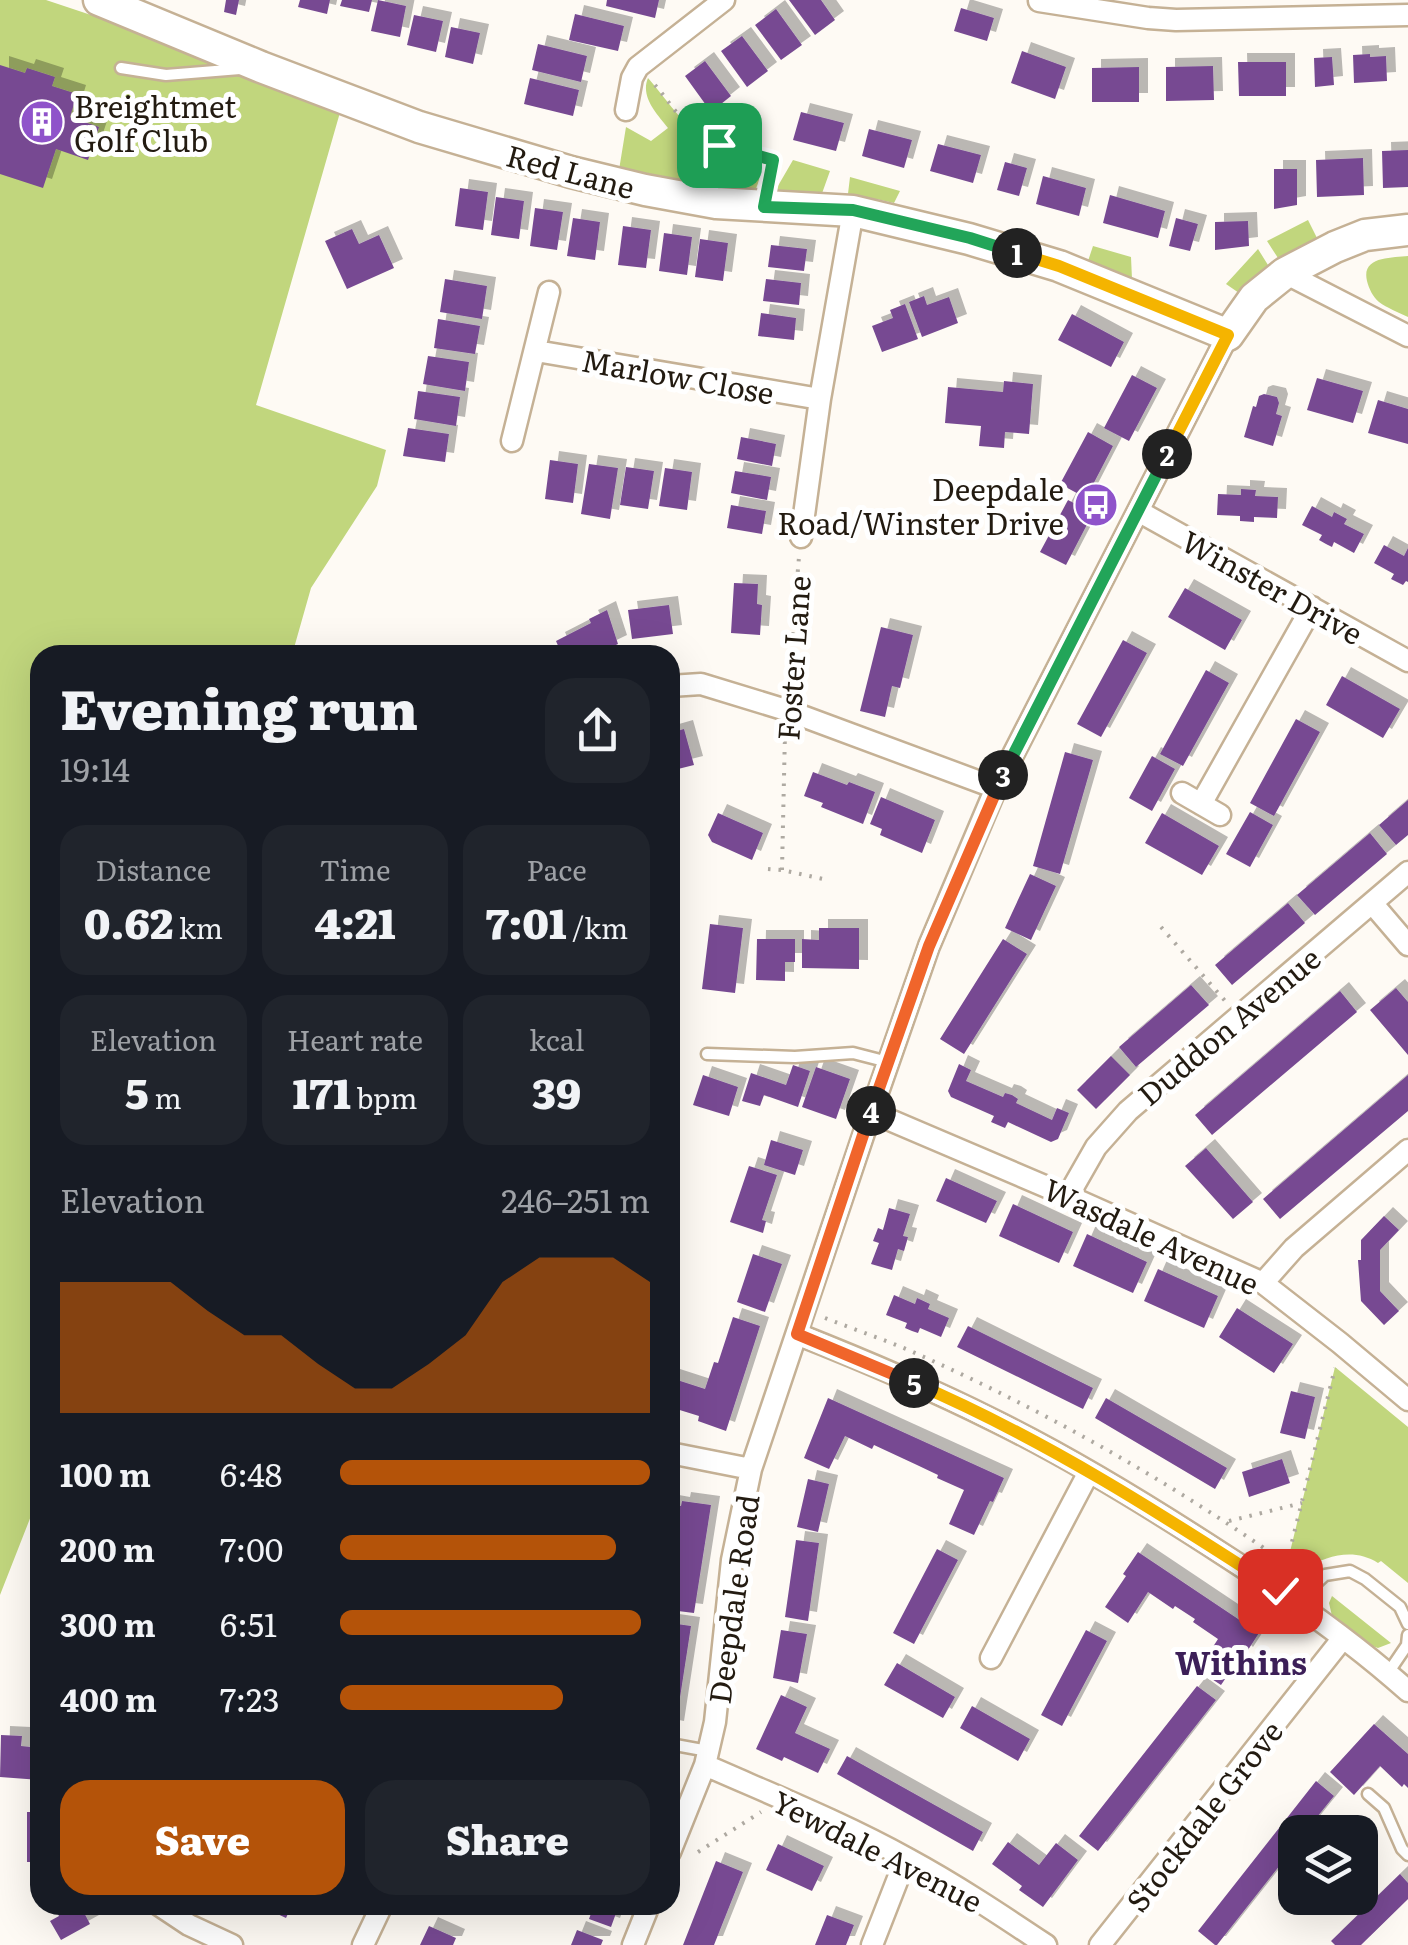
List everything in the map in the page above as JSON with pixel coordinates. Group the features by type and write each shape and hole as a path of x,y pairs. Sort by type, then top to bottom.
{"street":[{"name":"Red Lane","path":"99,0 419,126 571,172 716,203 853,210 970,238 1059,266 1228,335"},
{"path":"626,110 638,67 724,0"},
{"path":"1038,8 1148,18 1228,10 1408,15"},
{"name":"Foster Lane","path":"801,538 853,210"},
{"name":"Deepdale Road","path":"680,1827 707,1758 715,1722 732,1560 751,1469 929,946 996,788 1228,335 1254,298 1285,273 1334,247 1364,234 1408,230"},
{"path":"1285,273 1408,336"},
{"path":"512,441 549,292"},
{"name":"Marlow Close","path":"536,351 820,399"},
{"name":"Winster Drive","path":"1138,510 1408,661"},
{"path":"1201,804 1312,608"},
{"path":"680,685 701,684 786,710 996,788"},
{"path":"1182,793 1220,815"},
{"name":"Duddon Avenue","path":"1068,1196 1096,1147 1128,1111 1408,872"},
{"path":"1372,903 1408,946"},
{"name":"Wasdale Avenue","path":"870,1112 1263,1283 1408,1400"},
{"path":"1263,1283 1294,1248 1408,1150"},
{"path":"797,1334 950,1399 1089,1472 1288,1597 1408,1691"},
{"path":"680,1454 751,1469"},
{"path":"990,1660 1089,1472"},
{"name":"Stockdale Grove","path":"1100,1945 1344,1638"},
{"name":"Yewdale Avenue","path":"707,1758 906,1858 1046,1945"},
{"path":"872,1945 906,1858"},
{"path":"173,1915 232,1945"},
{"path":"363,1945 377,1915"},
{"path":"633,1945 645,1915"}],"lane":[{"path":"121,68 166,75 261,67"},
{"path":"707,1054 795,1057 853,1053 888,1062"},
{"path":"1288,1597 1325,1575 1350,1571 1400,1607 1408,1624"},
{"path":"1388,1673 1408,1635"},
{"path":"680,1748 707,1758"},
{"path":"1368,1794 1384,1808 1408,1855"}],"path":[{"path":"638,67 698,134 719,145 773,160 764,207"},
{"name":"Foster Lane","path":"782,870 786,710 801,538"},
{"path":"768,869 828,880"},
{"path":"1162,926 1239,1017"},
{"path":"1288,1597 1302,1503 1335,1367"},
{"path":"1226,1522 1302,1503"},
{"path":"698,1852 782,1799"}],"green space":[{"name":"Breightmet Golf Club","path":"0,0 46,0 341,109 256,405 386,450 377,486 311,588 295,645 30,645 30,1518 0,1595"},
{"path":"648,78 698,133 723,146 767,159 754,194 619,170 626,127 651,141 668,128 648,98"},
{"path":"793,160 830,171 820,199 777,197 775,191"},
{"path":"850,177 900,191 894,203 876,199 874,203 847,202"},
{"path":"1308,220 1317,238 1278,258 1267,241"},
{"path":"1093,246 1131,257 1132,279 1087,264"},
{"path":"1258,249 1268,265 1239,293 1226,284"},
{"path":"1408,256 1408,317 1377,300 1366,273 1379,260"},
{"path":"1335,1367 1408,1427 1408,1583 1381,1561 1360,1556 1332,1557 1305,1569 1288,1560"},
{"path":"1332,1596 1391,1643 1372,1646 1332,1616"}],"building":[{"path":"226,0 239,0 236,15 224,12"},
{"path":"300,0 330,0 327,14 298,7"},
{"path":"342,0 372,0 369,12 340,6"},
{"path":"378,0 406,6 400,37 371,31"},
{"path":"607,0 659,0 655,18 606,6"},
{"path":"789,0 821,0 835,20 815,35"},
{"path":"961,8 994,18 987,41 954,31"},
{"path":"776,9 802,45 781,60 755,25"},
{"path":"575,14 624,26 618,51 569,40"},
{"path":"414,15 443,21 436,52 407,45"},
{"path":"451,27 480,33 473,64 445,57"},
{"path":"742,36 768,71 747,87 721,51"},
{"path":"538,44 587,56 581,82 532,70"},
{"path":"1022,51 1066,67 1055,99 1011,83"},
{"path":"1353,55 1386,56 1387,81 1354,83"},
{"path":"1332,57 1334,85 1315,87 1314,58"},
{"path":"705,61 731,96 711,112 685,76"},
{"path":"1238,62 1286,62 1286,96 1239,96"},
{"name":"Breightmet Golf Club","path":"0,65 55,77 52,86 77,94 70,117 99,127 88,160 56,149 43,188 0,174"},
{"path":"1213,66 1214,100 1166,101 1166,67"},
{"path":"1139,67 1139,102 1092,102 1092,68"},
{"path":"530,78 579,90 573,116 524,104"},
{"path":"801,112 844,123 836,151 793,140"},
{"path":"869,129 912,140 904,168 862,156"},
{"path":"938,144 981,155 973,183 930,171"},
{"path":"1408,150 1408,187 1383,188 1382,151"},
{"path":"1363,158 1364,195 1317,197 1316,160"},
{"path":"1005,162 1027,168 1019,196 997,190"},
{"path":"1274,169 1297,169 1297,205 1274,209"},
{"path":"1043,176 1086,188 1079,216 1036,204"},
{"path":"460,188 488,192 483,230 455,226"},
{"path":"1110,195 1165,211 1158,238 1103,223"},
{"path":"496,197 524,201 519,239 491,235"},
{"path":"535,208 563,212 557,250 530,246"},
{"path":"573,218 600,222 595,260 567,256"},
{"path":"1176,218 1198,224 1190,251 1169,246"},
{"path":"1248,221 1249,246 1215,250 1215,222"},
{"path":"623,226 651,230 646,268 618,265"},
{"path":"352,229 359,244 379,235 394,268 347,289 325,241"},
{"path":"664,233 692,237 687,275 659,271"},
{"path":"700,239 728,243 723,281 695,277"},
{"path":"771,245 807,249 804,271 768,267"},
{"path":"445,279 487,286 482,319 440,312"},
{"path":"766,279 801,283 799,305 763,301"},
{"path":"924,296 927,305 949,297 958,323 922,337 909,302"},
{"path":"905,304 918,339 882,352 872,326 893,318 890,310"},
{"path":"761,313 796,318 794,340 758,336"},
{"path":"1072,314 1124,342 1111,367 1058,340"},
{"path":"438,319 480,326 475,354 434,348"},
{"path":"428,356 469,362 465,391 423,384"},
{"path":"1132,375 1157,388 1129,441 1104,428"},
{"path":"1317,378 1363,391 1353,423 1307,410"},
{"path":"1004,381 1033,384 1029,434 1005,432 1004,448 979,446 981,426 945,423 948,387 1003,392"},
{"path":"418,391 460,397 456,426 414,419"},
{"path":"1264,394 1277,397 1276,414 1282,416 1273,446 1244,437 1253,406"},
{"path":"1378,400 1408,409 1408,444 1368,433"},
{"path":"408,428 449,434 445,462 403,456"},
{"path":"1088,432 1113,446 1086,498 1060,484"},
{"path":"741,437 776,444 772,466 737,459"},
{"path":"550,460 578,464 573,503 545,499"},
{"path":"589,464 618,468 610,519 581,514"},
{"path":"626,467 654,471 648,509 620,505"},
{"path":"665,468 692,472 687,510 659,506"},
{"path":"735,471 771,477 767,500 731,493"},
{"path":"1241,489 1256,490 1255,496 1278,497 1277,518 1254,517 1254,522 1240,521 1240,516 1217,515 1218,494 1241,495"},
{"path":"1068,500 1093,513 1066,565 1040,552"},
{"path":"731,505 766,511 762,534 727,528"},
{"path":"1312,506 1332,517 1334,512 1347,519 1344,524 1364,534 1354,553 1334,542 1332,547 1326,544 1319,540 1322,535 1302,525"},
{"path":"1384,545 1404,556 1408,548 1408,582 1403,585 1391,579 1394,574 1374,563"},
{"path":"734,583 758,584 757,604 762,605 760,635 731,633"},
{"path":"1185,588 1242,620 1225,650 1168,617"},
{"path":"669,605 673,634 632,639 628,610"},
{"path":"607,610 618,644 558,645 556,641 591,623 589,619"},
{"path":"881,627 913,635 900,688 892,686 885,717 860,711"},
{"path":"1123,640 1147,653 1101,737 1077,724"},
{"path":"1206,670 1229,683 1183,766 1160,754"},
{"path":"1342,676 1400,709 1383,738 1326,705"},
{"path":"1296,719 1320,732 1274,816 1250,803"},
{"path":"684,729 694,765 680,768 680,730"},
{"path":"1065,752 1093,760 1060,874 1033,866"},
{"path":"1152,756 1175,769 1152,811 1129,798"},
{"path":"813,772 875,792 863,824 804,796"},
{"path":"881,797 935,820 922,853 880,835 882,829 870,824"},
{"path":"1408,800 1408,835 1396,845 1379,825"},
{"path":"1250,812 1273,825 1250,867 1226,854"},
{"path":"718,813 763,833 752,860 712,842 708,835"},
{"path":"1162,813 1219,846 1202,875 1145,843"},
{"path":"1370,833 1387,854 1315,915 1297,895"},
{"path":"1030,874 1056,886 1031,940 1005,928"},
{"path":"1288,903 1305,923 1232,985 1215,965"},
{"path":"710,924 743,928 735,993 702,989"},
{"path":"819,928 859,928 859,969 802,968 802,939 819,940"},
{"path":"757,939 795,939 795,962 785,962 785,981 756,980"},
{"path":"1003,939 1027,954 964,1054 940,1039"},
{"path":"1191,985 1209,1005 1136,1067 1119,1047"},
{"path":"1396,988 1408,1002 1408,1055 1370,1010"},
{"path":"1340,991 1357,1012 1212,1135 1195,1115"},
{"path":"1111,1056 1130,1075 1096,1109 1077,1090"},
{"path":"959,1064 971,1070 966,1081 1003,1097 1005,1093 1012,1095 1018,1099 1016,1103 1052,1120 1057,1108 1069,1113 1058,1139 1051,1142 1008,1122 1005,1128 991,1122 994,1116 951,1097 948,1091"},
{"path":"793,1065 810,1071 798,1107 764,1095 760,1106 742,1101 751,1073 786,1085"},
{"path":"816,1067 850,1079 836,1119 802,1107"},
{"path":"703,1075 738,1087 729,1116 693,1105"},
{"path":"1408,1075 1408,1111 1280,1219 1263,1199"},
{"path":"771,1140 803,1150 795,1175 764,1165"},
{"path":"1206,1148 1253,1202 1233,1219 1185,1166"},
{"path":"749,1166 777,1175 762,1220 766,1221 763,1233 730,1222"},
{"path":"946,1178 997,1201 986,1223 936,1201"},
{"path":"1013,1204 1073,1232 1059,1263 999,1236"},
{"path":"889,1208 910,1214 903,1236 908,1237 904,1251 898,1249 892,1270 871,1264 879,1243 873,1241 878,1228 883,1230"},
{"path":"1384,1216 1399,1230 1380,1250 1380,1291 1399,1311 1384,1325 1361,1301 1358,1260 1361,1240"},
{"path":"1087,1234 1147,1262 1133,1293 1073,1266"},
{"path":"753,1254 782,1264 765,1312 737,1302"},
{"path":"1158,1269 1218,1296 1204,1328 1144,1301"},
{"path":"894,1295 915,1304 917,1298 930,1304 928,1309 949,1318 941,1337 920,1328 918,1333 912,1331 905,1328 907,1323 886,1315"},
{"path":"1237,1308 1293,1344 1274,1373 1219,1337"},
{"path":"733,1317 760,1326 726,1431 680,1410 680,1381 705,1389 714,1362 718,1363"},
{"path":"968,1326 1093,1388 1083,1409 957,1347"},
{"path":"1291,1391 1315,1397 1305,1439 1280,1433"},
{"path":"828,1398 1004,1478 974,1535 949,1524 964,1490 874,1445 872,1449 845,1436 829,1469 804,1458"},
{"path":"1106,1398 1227,1468 1215,1489 1095,1418"},
{"path":"1282,1459 1290,1483 1249,1497 1242,1472"},
{"path":"808,1479 829,1484 818,1532 797,1527"},
{"path":"682,1501 711,1505 694,1613 680,1611"},
{"path":"796,1540 819,1543 808,1621 785,1617"},
{"path":"937,1549 958,1560 914,1644 893,1633"},
{"path":"1138,1552 1259,1633 1221,1685 1198,1670 1218,1639 1193,1622 1195,1619 1148,1592 1128,1623 1105,1607"},
{"path":"680,1624 691,1626 680,1698"},
{"path":"781,1630 807,1634 798,1683 773,1678"},
{"path":"1086,1630 1107,1641 1062,1726 1041,1715"},
{"path":"897,1663 955,1697 943,1718 884,1685"},
{"path":"1197,1686 1216,1700 1098,1851 1079,1836"},
{"path":"781,1695 807,1707 795,1733 830,1749 818,1773 756,1749"},
{"path":"972,1706 1030,1739 1018,1761 960,1728"},
{"path":"1374,1724 1408,1754 1408,1788 1380,1766 1354,1795 1330,1772"},
{"path":"1,1735 22,1736 21,1746 30,1747 30,1779 0,1777"},
{"path":"847,1756 983,1832 973,1851 837,1774"},
{"path":"1316,1781 1334,1796 1319,1815 1289,1815"},
{"path":"27,1812 30,1812 30,1862"},
{"path":"1278,1829 1278,1868 1217,1945 1198,1931"},
{"path":"1008,1842 1039,1865 1056,1843 1078,1860 1043,1907 992,1864"},
{"path":"778,1844 824,1866 812,1891 766,1870"},
{"path":"716,1861 743,1872 714,1945 683,1945"},
{"path":"1400,1874 1408,1883 1408,1899 1361,1945 1335,1945 1331,1941 1358,1915 1378,1915 1378,1895"},
{"path":"85,1915 90,1924 61,1940 50,1921 59,1916"},
{"path":"590,1915 615,1915 611,1927 589,1919"},
{"path":"827,1915 854,1925 846,1945 815,1945"},
{"path":"429,1926 456,1938 453,1945 420,1945"},
{"path":"577,1930 603,1940 601,1945 571,1945"}],"place":[{"name":"Breightmet Golf Club","path":"42,122"},
{"name":"Deepdale Road/Winster Drive","path":"1096,505"}],"district":[{"name":"Withins","path":"1241,1661"}],"route":[{"path":"719,145 773,160 764,207 853,210 970,238 1059,266 1228,335 996,788 929,946 797,1334 995,1421 1177,1524 1280,1591"}]}
